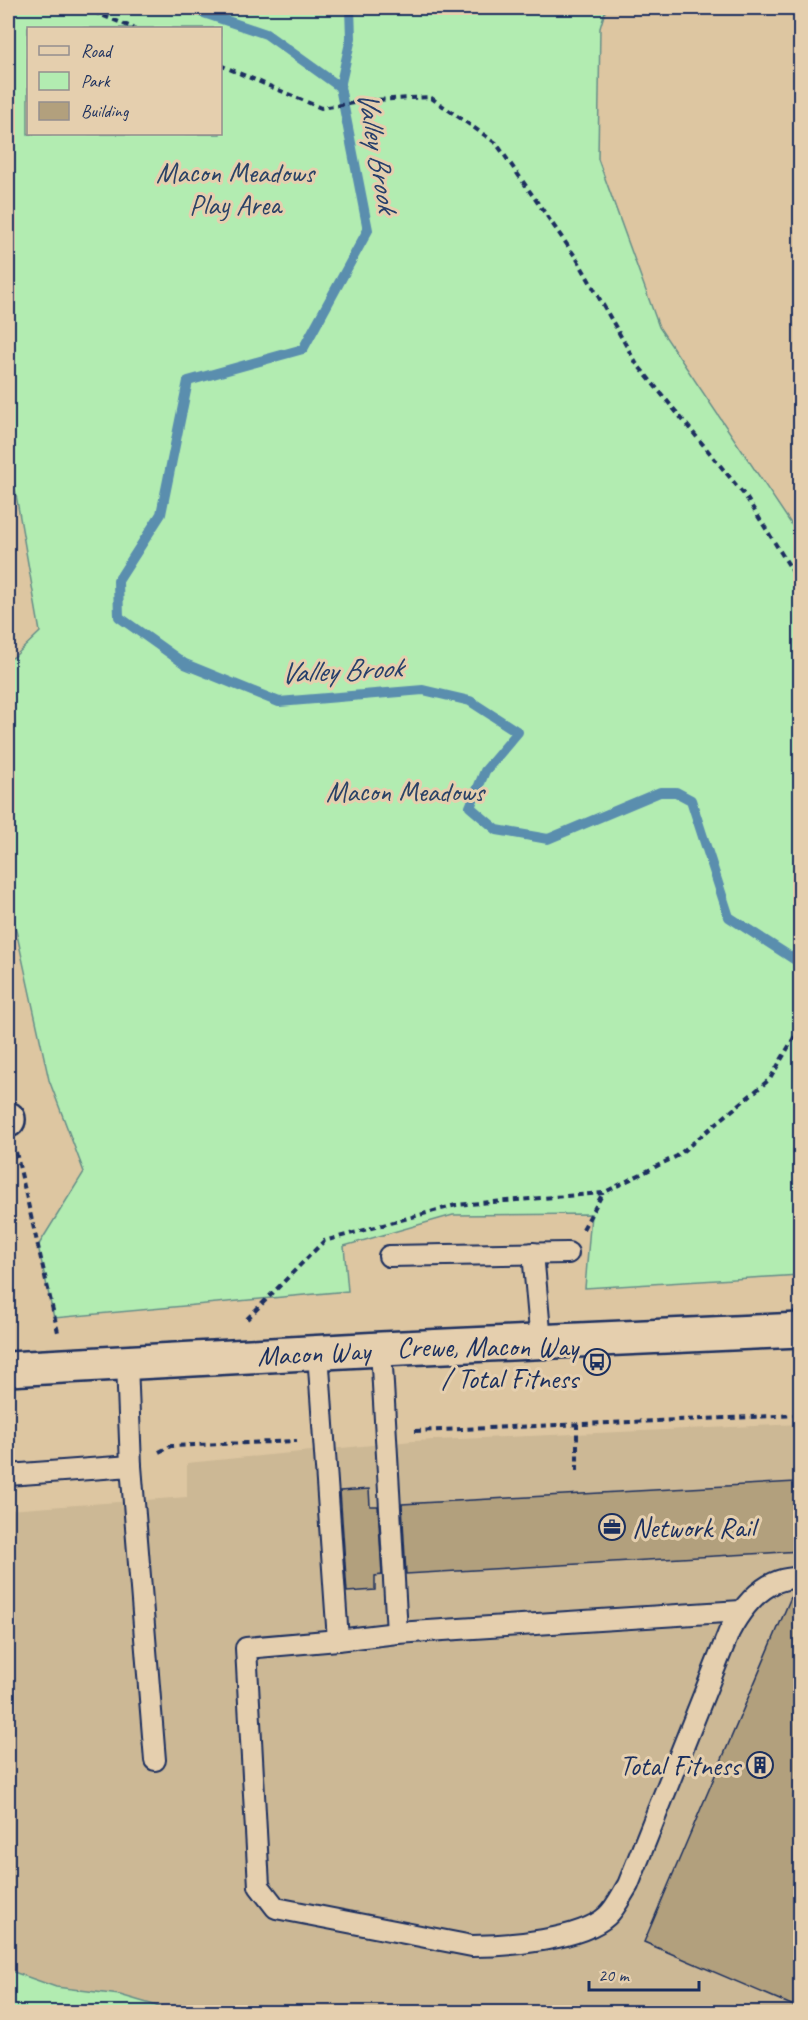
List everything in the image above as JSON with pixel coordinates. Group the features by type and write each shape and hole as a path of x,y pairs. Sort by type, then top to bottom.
{"main road":[{"name":"Macon Way","path":"8,1370 381,1349 801,1330"}],"lane":[{"path":"533,1253 541,1342"},
{"path":"389,1256 568,1253"},
{"path":"381,1349 398,1633"},
{"path":"318,1353 338,1640"},
{"path":"127,1363 131,1466 155,1760"},
{"path":"8,1475 131,1466"},
{"path":"741,1611 398,1633 246,1648 259,1886 276,1908 471,1947 525,1943 586,1929 608,1916 628,1885 729,1632 741,1611 758,1592 789,1577 801,1578"}],"path":[{"path":"84,8 132,27"},
{"path":"222,66 321,108 374,100 430,97 496,143 577,259 636,363 746,497 801,583"},
{"path":"247,1320 324,1241 456,1205 603,1193 677,1156 770,1079 801,1027"},
{"path":"8,1120 58,1333"},
{"path":"568,1253 603,1193"},
{"path":"387,1434 801,1415"},
{"path":"577,1424 577,1471"},
{"path":"131,1466 171,1446 324,1440"}],"shaded area":[{"path":"800,1424 800,2012 8,2012 8,1510 187,1497 187,1463 413,1441"}],"green space":[{"name":"Macon Meadows","path":"8,8 606,8 600,28 598,159 659,327 800,537 800,1275 585,1288 591,1214 453,1215 344,1246 348,1291 54,1318 38,1246 84,1172 49,1080 8,894 8,660 40,632 8,449"},
{"path":"8,1970 56,1987 120,1995 171,2012 8,2012"}],"building":[{"name":"Network Rail","path":"796,1482 800,1551 406,1574 402,1504"},
{"path":"369,1489 370,1506 378,1506 382,1575 375,1576 375,1590 347,1592 340,1491"},
{"name":"Total Fitness","path":"794,1590 801,1590 801,2009 644,1942"}],"waterway":[{"path":"189,8 266,34 340,87"},
{"name":"Valley Brook","path":"350,8 351,38 340,87 368,230 303,349 188,381 161,514 118,581 119,617 185,664 279,702 423,690 470,701 518,732 485,771 470,807 497,830 548,839 660,792 676,792 691,800 729,917 800,963"}],"place":[{"name":"Crewe, Macon Way / Total Fitness","path":"597,1362"},
{"name":"Network Rail","path":"612,1527"},
{"name":"Total Fitness","path":"760,1765"}],"park label":[{"name":"Macon Meadows Play Area","path":"235,188"}]}
